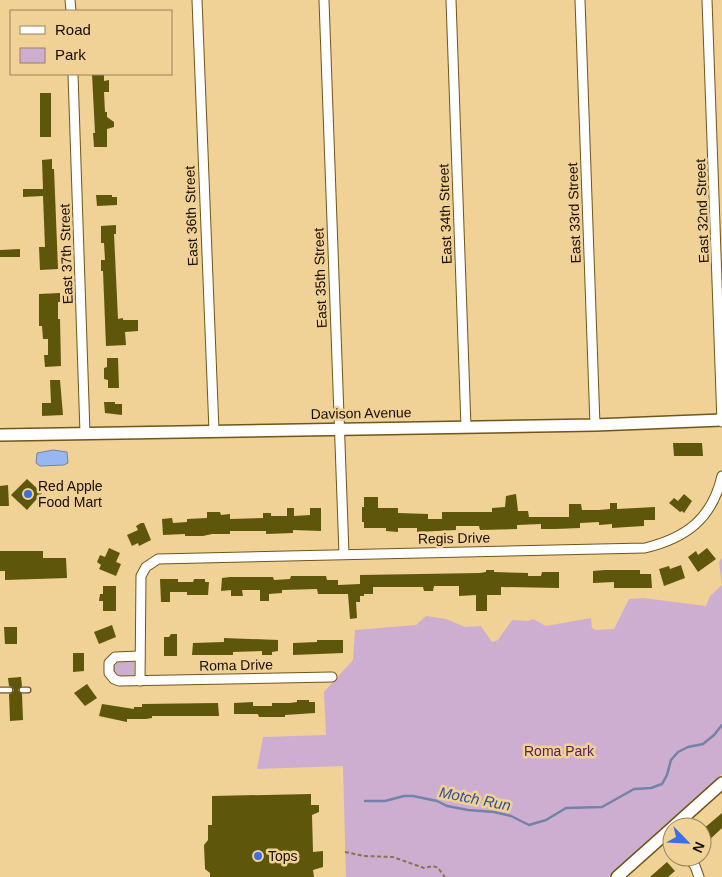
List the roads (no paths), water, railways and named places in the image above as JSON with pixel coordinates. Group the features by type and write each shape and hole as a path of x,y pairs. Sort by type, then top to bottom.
{"street":[{"name":"East 36th Street","path":"197,0 214,431"},
{"name":"East 35th Street","path":"324,0 344,554"},
{"name":"East 34th Street","path":"451,0 466,427"},
{"name":"East 33rd Street","path":"580,0 595,425"},
{"name":"East 32nd Street","path":"707,0 722,421"},
{"name":"East 37th Street","path":"73,75 85,433"},
{"name":"Davison Avenue","path":"0,435 595,425 722,421"},
{"name":"Regis Drive","path":"140,656 139,584 143,572 158,558 645,548 673,540 691,528 706,513 714,500 722,476"},
{"path":"140,656 140,680 116,680 108,670 109,663 116,657 140,656"},
{"name":"Roma Drive","path":"140,680 332,677"},
{"path":"686,817 722,783"},
{"path":"617,877 662,839"}],"lane":[{"path":"0,690 10,690"},
{"path":"22,690 28,690"}],"water":[{"path":"53,450 67,452 68,463 64,465 40,466 36,463 37,453"}],"waterway":[{"name":"Motch Run","path":"365,801 385,801 404,796 413,796 437,801 447,806 511,816 529,825 546,820 566,808 602,807 634,789 651,788 662,784 667,775 671,760 678,752 688,747 703,744 722,725"}],"place":[{"name":"Red Apple Food Mart","path":"28,494"},
{"name":"Tops","path":"258,856"}],"park label":[{"name":"Roma Park","path":"559,751"}]}
